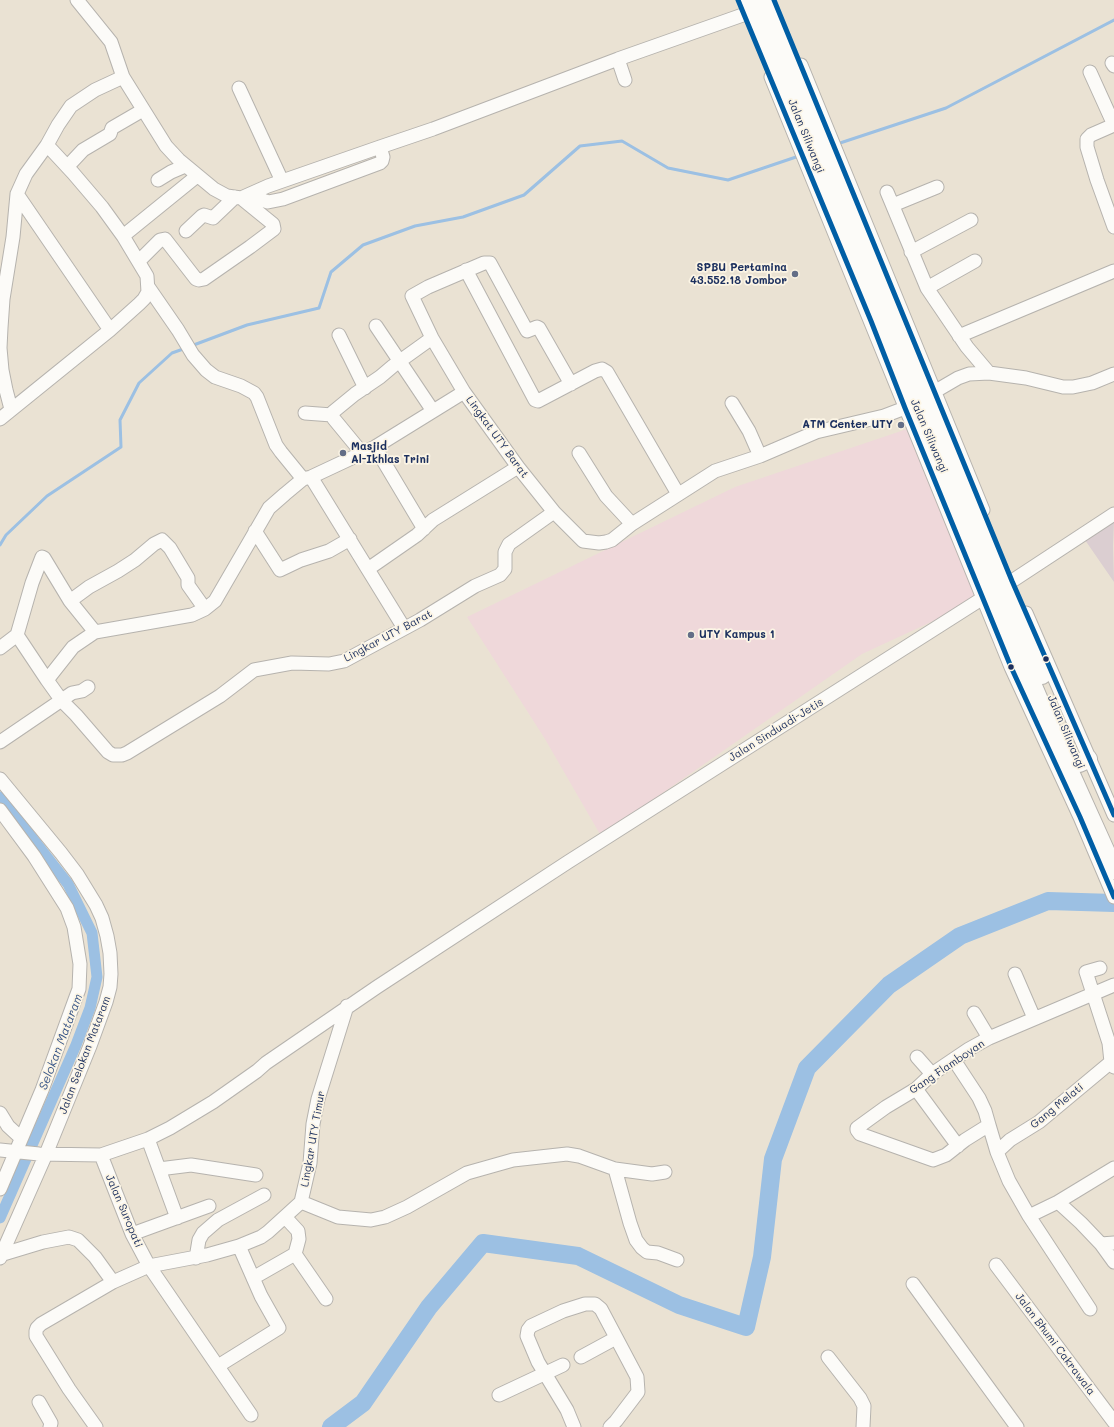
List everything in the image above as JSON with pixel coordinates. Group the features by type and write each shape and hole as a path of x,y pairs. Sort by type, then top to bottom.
{"highway":[{"path":"774,0 786,71"},
{"path":"750,5 786,71"},
{"name":"Jalan Siliwangi","path":"750,5 786,71 834,187 871,265 1029,646 1084,761 1114,870"},
{"name":"Jalan Siliwangi","path":"834,187 862,277 1056,742 1076,786 1098,812 1114,841"},
{"path":"1056,742 1056,766 1076,786"}],"street":[{"path":"77,0 111,42 123,77 166,146 185,166 219,193 275,201 380,163 383,157 380,147"},
{"path":"186,232 202,216 204,215 212,218 241,197 282,181 433,129 618,59 750,5"},
{"path":"618,59 625,80"},
{"path":"1090,72 1114,125 1091,135 1087,139 1087,147 1096,180 1114,227"},
{"path":"11,409 2,370 0,348 3,299 13,237 17,194 26,174 47,145 71,106 96,90 123,77"},
{"path":"239,88 282,181"},
{"path":"68,166 83,150 110,134 112,128 143,110"},
{"path":"0,419 110,330 144,299 148,288 147,276 123,236 102,207 68,166 47,145"},
{"path":"337,162 342,176"},
{"path":"158,180 170,172 185,166"},
{"path":"123,236 197,176"},
{"path":"834,187 934,392 1084,761"},
{"path":"834,187 905,408 1011,667 1056,766 1098,812 1114,897"},
{"path":"892,205 937,187"},
{"path":"887,192 927,288 959,336 989,373"},
{"path":"17,194 110,330"},
{"path":"139,261 160,240 165,239 196,279 204,279 274,229 273,224 241,197"},
{"path":"911,252 971,220"},
{"path":"927,288 975,261"},
{"path":"464,392 432,338 412,299 412,296 484,263 490,263 527,332 537,327 538,328 571,384"},
{"path":"466,270 535,400 538,401 594,371 602,369 607,372 678,494"},
{"path":"959,336 1114,271"},
{"path":"148,288 193,355 206,370 215,377 241,386 254,393 259,401 276,445 307,478 350,539 404,628"},
{"path":"376,326 433,411"},
{"path":"339,335 365,388"},
{"path":"332,416 334,410 432,338"},
{"path":"934,392 958,378 969,374 989,373 1026,378 1063,387 1092,383 1114,374"},
{"name":"Lingkat UTY Barat","path":"307,478 375,447 464,392 518,467 554,512"},
{"path":"732,404 749,431 760,456"},
{"path":"554,512 582,541 599,543 612,540 632,524 715,471 760,456 811,434 884,416 905,408"},
{"path":"305,413 332,416 362,453"},
{"path":"375,447 424,529"},
{"path":"579,453 606,496 632,524"},
{"path":"368,569 424,529 433,520 518,467"},
{"path":"47,680 73,647 95,632 192,615 206,609 215,601 269,508 307,478"},
{"name":"Lingkar UTY Barat","path":"17,635 62,701 108,752 113,755 122,755 128,753 220,696 254,670 292,663 329,664 344,661 420,620 475,586 500,575 505,569 505,552 509,544 554,512"},
{"path":"1012,582 1114,514"},
{"path":"255,531 280,570 301,560 329,551 350,539"},
{"path":"70,601 88,587 135,560 154,544 162,540 170,548 188,578 188,585 206,609"},
{"path":"0,648 17,635 32,583 42,557 70,601 95,632"},
{"name":"Jalan Sinduadi-Jetis","path":"347,1006 568,862 983,598"},
{"path":"0,742 72,693 82,691 88,687"},
{"name":"Jalan Selokan Mataram","path":"0,780 77,874 96,905 102,918 110,953 110,987 106,1002 0,1256"},
{"path":"0,810 34,856 67,908 74,926 80,964 76,997 42,1090 0,1189"},
{"path":"1100,968 1086,972 1109,1043 1112,1065"},
{"path":"1015,974 1034,1018"},
{"name":"Gang Flamboyan","path":"958,1146 946,1156 933,1160 860,1134 857,1128 886,1107 916,1089 932,1074 969,1049 989,1038 1034,1018 1114,985"},
{"path":"0,1150 43,1154 101,1155 148,1139 193,1115 208,1105 347,1006"},
{"name":"Lingkar UTY Timur","path":"96,1427 69,1389 36,1336 37,1328 113,1282 149,1266 196,1258 239,1246 261,1237 301,1202 310,1164 313,1124 318,1099 347,1006"},
{"path":"974,1013 989,1038"},
{"path":"917,1057 932,1074"},
{"path":"954,1060 979,1098 985,1111 997,1152 1009,1181 1090,1309"},
{"name":"Gang Melati","path":"997,1152 1010,1140 1039,1122 1112,1065"},
{"path":"916,1089 958,1146 989,1125"},
{"path":"0,1113 8,1126 21,1138"},
{"path":"148,1139 177,1218"},
{"path":"301,1202 338,1217 371,1220 385,1217 407,1207 467,1174 513,1160 567,1154 579,1156 615,1169 652,1174 665,1172"},
{"name":"Jalan Suropati","path":"101,1155 132,1234 149,1266 251,1415"},
{"path":"159,1169 191,1165 256,1175"},
{"path":"1030,1216 1058,1202 1114,1168"},
{"path":"615,1169 636,1240 647,1252 658,1253 677,1260"},
{"path":"196,1258 199,1240 203,1233 218,1220 264,1195"},
{"path":"1058,1202 1081,1222 1101,1244 1114,1262"},
{"path":"132,1234 209,1206"},
{"path":"254,1278 295,1254 299,1238 298,1231 285,1217"},
{"path":"0,1256 43,1242 69,1237 78,1240 95,1257 113,1282"},
{"path":"1101,1244 1114,1243"},
{"path":"218,1366 279,1328 261,1296 239,1246"},
{"path":"295,1254 326,1299"},
{"name":"Jalan Bhumi Cakrawala","path":"996,1265 1114,1422"},
{"path":"913,1284 1017,1427"},
{"path":"574,1427 567,1410 538,1362 527,1336 528,1330 531,1326 563,1311 585,1304 595,1304 601,1309 636,1377 638,1392 610,1427"},
{"path":"581,1357 616,1338"},
{"path":"828,1357 860,1398 864,1406 863,1427"},
{"path":"499,1395 546,1374 563,1364"},
{"path":"39,1402 51,1423 50,1427"}],"shaded area":[{"name":"UTY Kampus 1","path":"913,427 983,598 862,654 601,836 545,739 467,617 735,487"},
{"path":"1114,520 1113,546 1114,582 1085,540"}],"waterway":[{"path":"837,144 946,108 1114,20"},
{"path":"191,346 247,325 319,308 331,272 363,245 415,226 463,217 524,195 580,146 622,141 668,168 728,180 799,156"},
{"path":"0,545 6,535 47,496 121,447 120,420 139,383 172,353 186,348"},
{"name":"Selokan Mataram","path":"0,797 68,884 92,933 97,977 90,1008 76,1045 0,1218"},
{"path":"331,1427 363,1403 429,1307 483,1243 578,1256 679,1305 746,1327 762,1257 773,1159 807,1068 889,985 960,936 1048,901 1114,903"}],"transit line":[{"path":"738,0 871,321 1011,667 1080,817 1114,897"},
{"path":"774,0 1012,581 1114,815"}],"place":[{"name":"SPBU Pertamina 43.552.18 Jombor","path":"795,274"},
{"name":"ATM Center UTY","path":"901,425"},
{"name":"Masjid Al-Ikhlas Trini","path":"343,453"},
{"name":"UTY Kampus 1","path":"691,635"}]}
